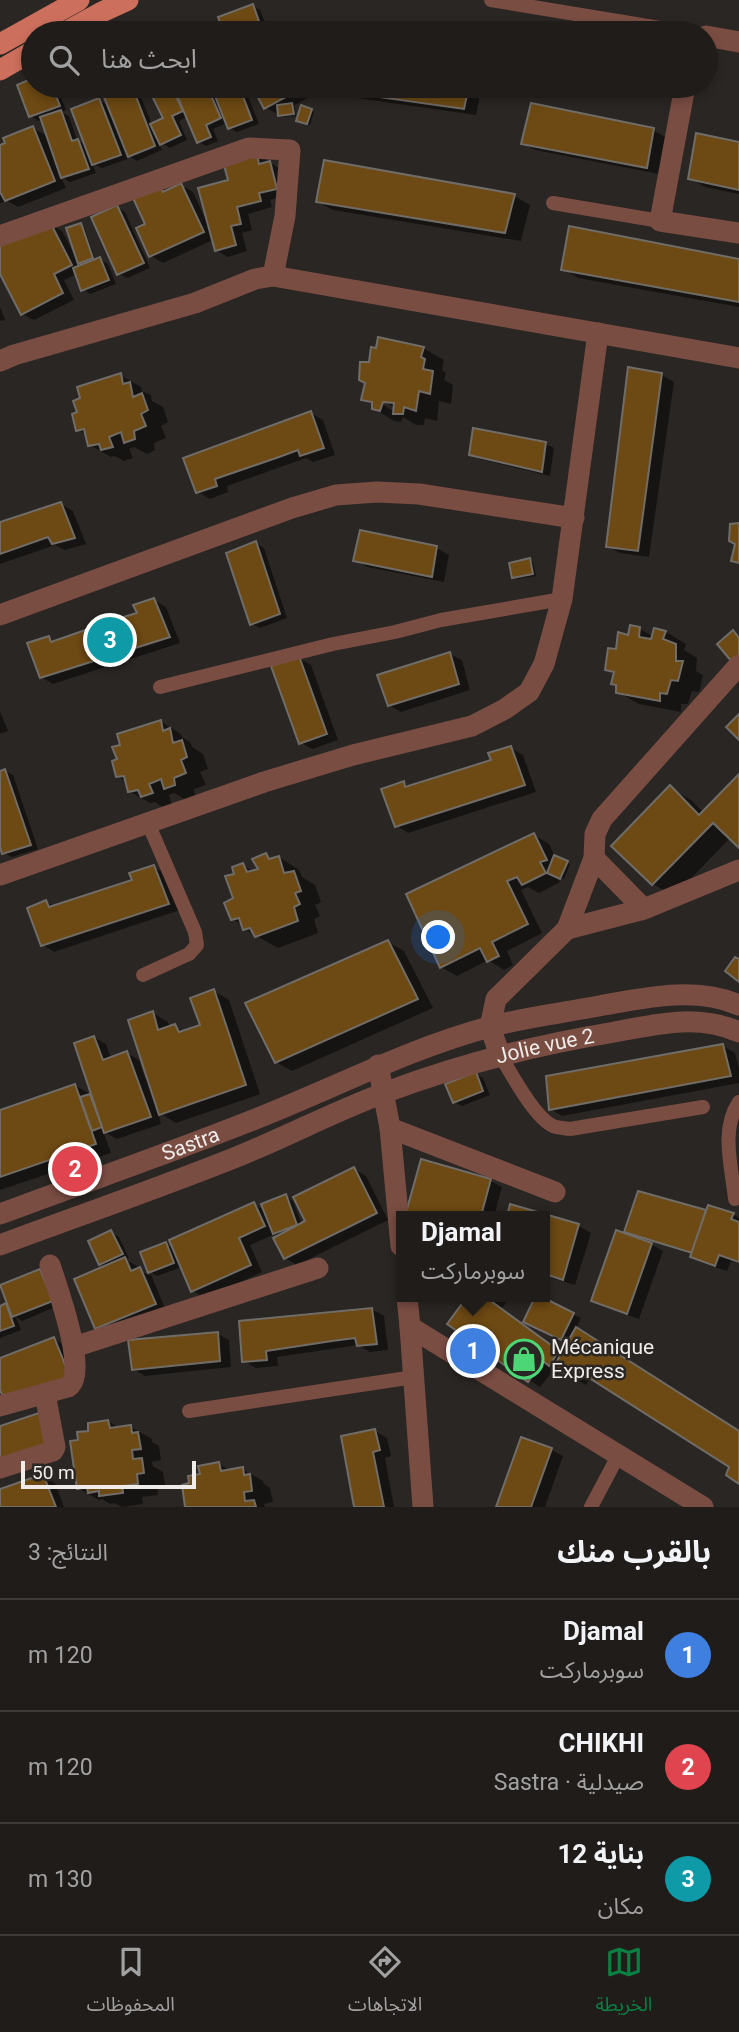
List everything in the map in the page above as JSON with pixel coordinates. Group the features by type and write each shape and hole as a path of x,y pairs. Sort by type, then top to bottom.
{"main road":[{"path":"41,21 79,0"},
{"path":"86,21 128,0"},
{"path":"0,44 21,32"},
{"path":"0,70 21,58"}],"street":[{"path":"718,38 739,42"},
{"path":"683,98 660,221 739,233"},
{"path":"0,236 249,148 290,150 285,216 273,276"},
{"path":"0,361 195,303 255,279 273,276 739,358"},
{"path":"0,875 264,782 353,755 472,726 505,709 529,692 544,664 562,599 598,333"},
{"path":"0,615 279,513 336,495 377,492 419,494 574,518"},
{"path":"500,1055 490,1027 496,999 567,929 594,858 595,834 603,820 739,665"},
{"path":"594,858 645,909"},
{"path":"567,929 645,909 739,870"},
{"name":"Jolie vue 2","path":"378,1065 490,1027 628,1001 699,994 739,1004"},
{"name":"Jolie vue 2","path":"358,1104 385,1092 500,1055 576,1039 680,1022 702,1021 723,1025 739,1032"},
{"path":"378,1065 385,1092 399,1211"},
{"name":"Sastra","path":"0,1213 263,1116 378,1065"},
{"name":"Sastra","path":"0,1245 267,1145 358,1104"},
{"path":"390,1128 555,1192"},
{"path":"0,1406 68,1388 76,1377 74,1348 51,1265"},
{"path":"74,1348 318,1268"},
{"path":"408,1302 424,1507"},
{"path":"410,1327 703,1507"},
{"path":"0,1468 53,1451 55,1447 46,1394"}],"lane":[{"path":"491,0 618,21"},
{"path":"553,203 660,221"},
{"path":"160,687 441,620 562,599"},
{"path":"143,975 189,954 197,945 195,932 148,823"},
{"path":"500,1055 540,1116 554,1127 570,1129 704,1107"},
{"path":"735,1199 728,1128 739,1102"},
{"path":"188,1411 414,1377"},
{"path":"591,1507 618,1454"}],"building":[{"path":"253,4 259,21 220,21 218,17"},
{"path":"22,98 57,98 60,106 29,117"},
{"path":"99,98 121,155 92,165 71,109"},
{"path":"104,98 137,98 155,146 128,157"},
{"path":"153,98 177,98 183,111 172,116 181,135 160,145 150,124 163,118"},
{"path":"178,98 212,98 221,118 206,125 211,137 197,143"},
{"path":"216,98 244,98 252,120 228,129"},
{"path":"258,98 284,98 264,109"},
{"path":"386,98 466,98 464,109"},
{"path":"292,103 294,114 278,116 277,105"},
{"path":"531,103 654,128 647,168 521,144"},
{"path":"301,105 312,109 307,124 296,121"},
{"path":"61,110 72,141 78,139 89,169 61,178 40,117"},
{"path":"33,126 55,181 5,201 0,192 0,145 5,143 3,138"},
{"path":"696,133 739,142 739,190 688,179"},
{"path":"256,150 259,164 270,161 277,189 259,193 261,201 237,207 241,224 231,226 236,245 215,251 198,188 228,180 224,165"},
{"path":"324,160 515,194 505,233 316,202"},
{"path":"181,183 204,232 149,257 136,228 145,224 133,198 160,185 163,192"},
{"path":"117,205 144,263 117,275 91,217"},
{"path":"50,222 72,265 54,274 63,293 21,315 0,274 0,243"},
{"path":"81,223 93,258 78,264 66,228"},
{"path":"569,226 739,259 739,302 561,270"},
{"path":"100,257 109,280 81,291 73,268"},
{"path":"378,337 424,347 421,357 425,359 423,369 433,371 430,394 419,391 416,411 404,407 403,414 393,414 394,403 383,402 380,411 372,409 372,402 361,400 365,383 359,380 360,362 369,362 371,347 376,348"},
{"path":"628,367 662,373 638,551 606,547"},
{"path":"121,373 123,384 130,382 133,397 142,393 148,410 141,414 146,426 134,431 135,439 124,443 121,432 109,437 113,447 101,450 99,444 88,446 84,429 76,431 72,414 77,412 73,401 80,398 77,387"},
{"path":"311,411 324,448 300,456 298,450 215,479 217,486 196,493 183,458"},
{"path":"473,428 546,442 542,472 469,455"},
{"path":"61,502 75,538 52,544 48,537 0,554 0,522"},
{"path":"739,523 739,563 731,561 735,544 729,541 730,524"},
{"path":"360,530 437,546 432,577 353,561"},
{"path":"256,541 280,614 250,625 226,553"},
{"path":"530,558 533,574 512,578 509,563"},
{"path":"154,598 170,637 40,678 27,643 49,636 51,642 137,613 133,605"},
{"path":"630,625 640,627 639,637 651,639 654,628 666,631 663,639 676,644 676,661 683,661 678,681 671,680 667,694 660,693 660,701 616,693 616,685 611,684 614,672 605,670 608,648 616,649 618,632 628,635"},
{"path":"733,630 739,638 739,656 732,662 717,644"},
{"path":"450,652 459,684 388,706 377,675"},
{"path":"299,656 327,734 299,744 271,666"},
{"path":"739,714 739,740 726,727"},
{"path":"161,720 163,731 170,728 173,743 182,740 187,757 181,760 186,773 174,778 175,785 164,789 161,779 149,784 153,793 141,797 138,790 128,792 124,776 116,777 112,761 117,759 112,747 120,745 117,734"},
{"path":"511,746 525,785 395,827 381,789 404,781 405,787 491,760 488,753"},
{"path":"5,769 31,845 2,854 0,771"},
{"path":"739,774 739,848 713,823 652,885 611,846 670,785 699,815"},
{"path":"534,833 547,860 540,862 546,873 522,885 517,877 507,881 528,924 492,942 499,956 487,962 480,948 440,968 406,894"},
{"path":"266,853 269,859 279,856 284,873 294,871 301,891 295,893 300,904 294,907 298,921 255,937 250,928 243,930 239,918 231,920 224,903 233,898 225,876 234,874 232,867 243,863 247,872 258,869 252,859"},
{"path":"554,855 568,861 560,879 547,873"},
{"path":"154,865 169,904 41,946 27,908 46,900 49,907 132,880 129,873"},
{"path":"388,940 418,999 275,1063 245,1003"},
{"path":"735,957 739,959 739,982 725,971"},
{"path":"214,989 246,1085 159,1115 128,1020 153,1011 158,1030 175,1024 179,1032 200,1025 190,998"},
{"path":"94,1036 103,1060 127,1051 151,1117 104,1133 74,1043"},
{"path":"723,1044 731,1076 549,1110 546,1076"},
{"path":"476,1072 483,1091 453,1103 445,1084"},
{"path":"75,1084 96,1144 0,1177 0,1110"},
{"path":"90,1094 102,1127 92,1131 80,1097"},
{"path":"421,1159 491,1179 482,1211 406,1211"},
{"path":"354,1167 377,1213 284,1259 273,1238 305,1221 293,1197"},
{"path":"638,1191 706,1210 692,1253 624,1232"},
{"path":"286,1194 297,1225 273,1234 261,1204"},
{"path":"254,1202 265,1226 239,1238 251,1265 191,1292 169,1240"},
{"path":"510,1204 534,1211 508,1211"},
{"path":"708,1205 734,1213 731,1219 739,1222 739,1262 719,1255 715,1266 690,1257"},
{"path":"550,1216 579,1224 563,1280 550,1276"},
{"path":"111,1230 123,1254 99,1265 88,1241"},
{"path":"616,1230 652,1243 627,1314 591,1301"},
{"path":"166,1242 174,1263 148,1273 140,1252"},
{"path":"125,1257 131,1271 140,1267 156,1304 95,1329 74,1279"},
{"path":"40,1269 53,1301 12,1317 0,1285"},
{"path":"550,1301 574,1313 561,1340 523,1322 533,1302"},
{"path":"463,1302 492,1302 559,1351 549,1366 543,1361 528,1382 447,1324"},
{"path":"6,1303 14,1326 0,1331 0,1306"},
{"path":"372,1308 377,1344 357,1346 355,1338 332,1341 266,1351 267,1360 242,1362 239,1321"},
{"path":"576,1327 739,1431 739,1484 726,1475 729,1467 575,1369 570,1378 553,1368"},
{"path":"218,1332 220,1361 132,1370 128,1340"},
{"path":"54,1337 70,1377 5,1402 0,1390 0,1358"},
{"path":"39,1413 49,1444 0,1459 0,1426"},
{"path":"108,1420 110,1428 131,1425 132,1433 138,1432 141,1449 132,1450 133,1459 142,1458 144,1473 137,1474 138,1484 122,1486 123,1493 99,1496 99,1491 88,1493 87,1487 77,1489 70,1441 78,1440 77,1432 88,1431 88,1423"},
{"path":"375,1429 380,1450 373,1452 384,1507 354,1507 341,1436"},
{"path":"521,1437 552,1448 531,1507 496,1507"},
{"path":"219,1462 221,1471 243,1467 244,1475 250,1474 252,1491 244,1492 245,1501 254,1500 256,1507 185,1507 182,1485 189,1483 188,1476 200,1474 198,1466"},
{"path":"43,1474 56,1507 0,1507 0,1489"}],"place":[{"name":"بناية 12","path":"110,640"},
{"name":"CHIKHI","path":"75,1169"},
{"name":"Djamal","path":"473,1351"},
{"name":"Mécanique Express","path":"524,1359"}]}
